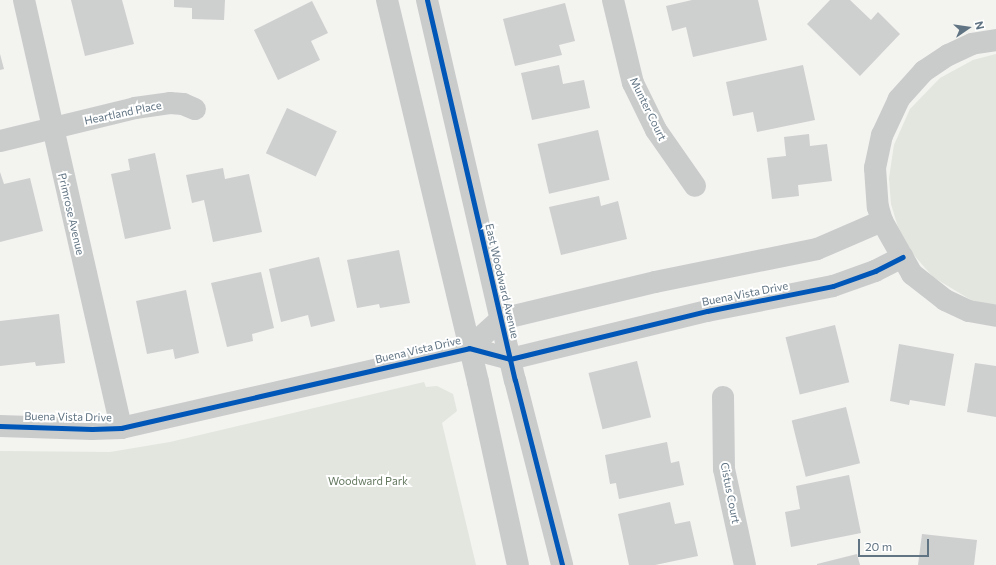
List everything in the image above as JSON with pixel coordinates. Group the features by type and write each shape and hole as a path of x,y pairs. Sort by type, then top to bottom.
{"street":[{"name":"Primrose Avenue","path":"24,0 52,130 121,428"},
{"path":"387,0 469,348 518,565"},
{"name":"East Woodward Avenue","path":"427,0 510,359 562,565"},
{"name":"Munter Court","path":"613,0 633,83 656,130 695,186"},
{"path":"996,40 972,44 948,55 924,71 899,99 882,135 875,168 878,207 882,221 912,274 944,300 969,311 996,316"},
{"name":"Heartland Place","path":"0,140 52,130 135,108 170,103 184,104 195,109"},
{"name":"Buena Vista Drive","path":"469,348 501,319 654,282 818,248 882,221"},
{"name":"Buena Vista Drive","path":"0,426 92,430 121,428 469,348 510,359 707,310 833,286 875,271 903,257"},
{"name":"Cistus Court","path":"723,397 724,469 745,565"}],"green space":[{"path":"996,54 996,306 971,300 933,277 913,254 898,227 891,204 889,178 894,145 910,109 940,78 973,60"},
{"name":"Woodward Park","path":"424,382 426,387 437,386 453,394 457,411 442,423 476,565 0,565 0,451 110,452 170,442"}],"building":[{"path":"71,0 122,0 134,44 85,56"},
{"path":"174,0 225,0 224,20 192,19 192,8 174,7"},
{"path":"692,0 758,0 767,40 693,57 686,27 672,31 666,6"},
{"path":"830,0 850,0 871,20 878,12 900,34 860,76 807,24"},
{"path":"312,1 328,33 311,41 320,60 278,80 254,30"},
{"path":"565,3 575,41 559,45 562,55 515,66 503,19"},
{"path":"0,54 4,69 0,70"},
{"path":"559,65 563,84 584,80 590,108 532,120 521,73"},
{"path":"803,65 815,120 757,132 753,112 733,116 726,82"},
{"path":"287,108 337,131 316,177 266,153"},
{"path":"598,130 609,180 549,194 538,144"},
{"path":"809,134 810,146 827,144 832,181 798,185 799,196 772,199 767,158 786,156 784,137"},
{"path":"155,153 171,229 125,239 111,174 130,170 128,159"},
{"path":"223,168 225,179 249,174 262,232 213,242 204,200 192,203 186,175"},
{"path":"0,172 4,184 30,178 43,231 0,242"},
{"path":"599,196 601,206 618,201 627,239 561,255 549,207"},
{"path":"399,250 410,303 380,308 379,304 357,308 347,260"},
{"path":"319,257 335,321 311,327 308,315 281,322 269,269"},
{"path":"261,272 274,328 252,334 253,341 227,347 211,283"},
{"path":"186,290 199,353 175,359 173,349 147,354 136,301"},
{"path":"59,314 65,363 36,366 35,362 0,366 0,321"},
{"path":"835,325 849,382 800,395 786,337"},
{"path":"899,344 954,354 945,406 910,400 909,405 890,401"},
{"path":"637,361 651,417 603,429 588,373"},
{"path":"975,363 996,366 996,417 967,412"},
{"path":"846,407 860,463 806,477 792,421"},
{"path":"667,442 671,463 679,461 684,485 619,499 616,483 610,484 605,455"},
{"path":"849,475 861,533 791,547 785,512 800,509 796,486"},
{"path":"670,502 675,524 690,521 698,556 655,565 629,565 618,514"},
{"path":"922,534 977,540 974,565 918,565"},
{"path":"857,554 860,565 817,565 817,564"}],"cycle path":[{"path":"427,0 515,380 562,565"},
{"path":"0,426 92,429 121,428 469,348 510,359 707,311 833,286 875,271 903,257"}]}
